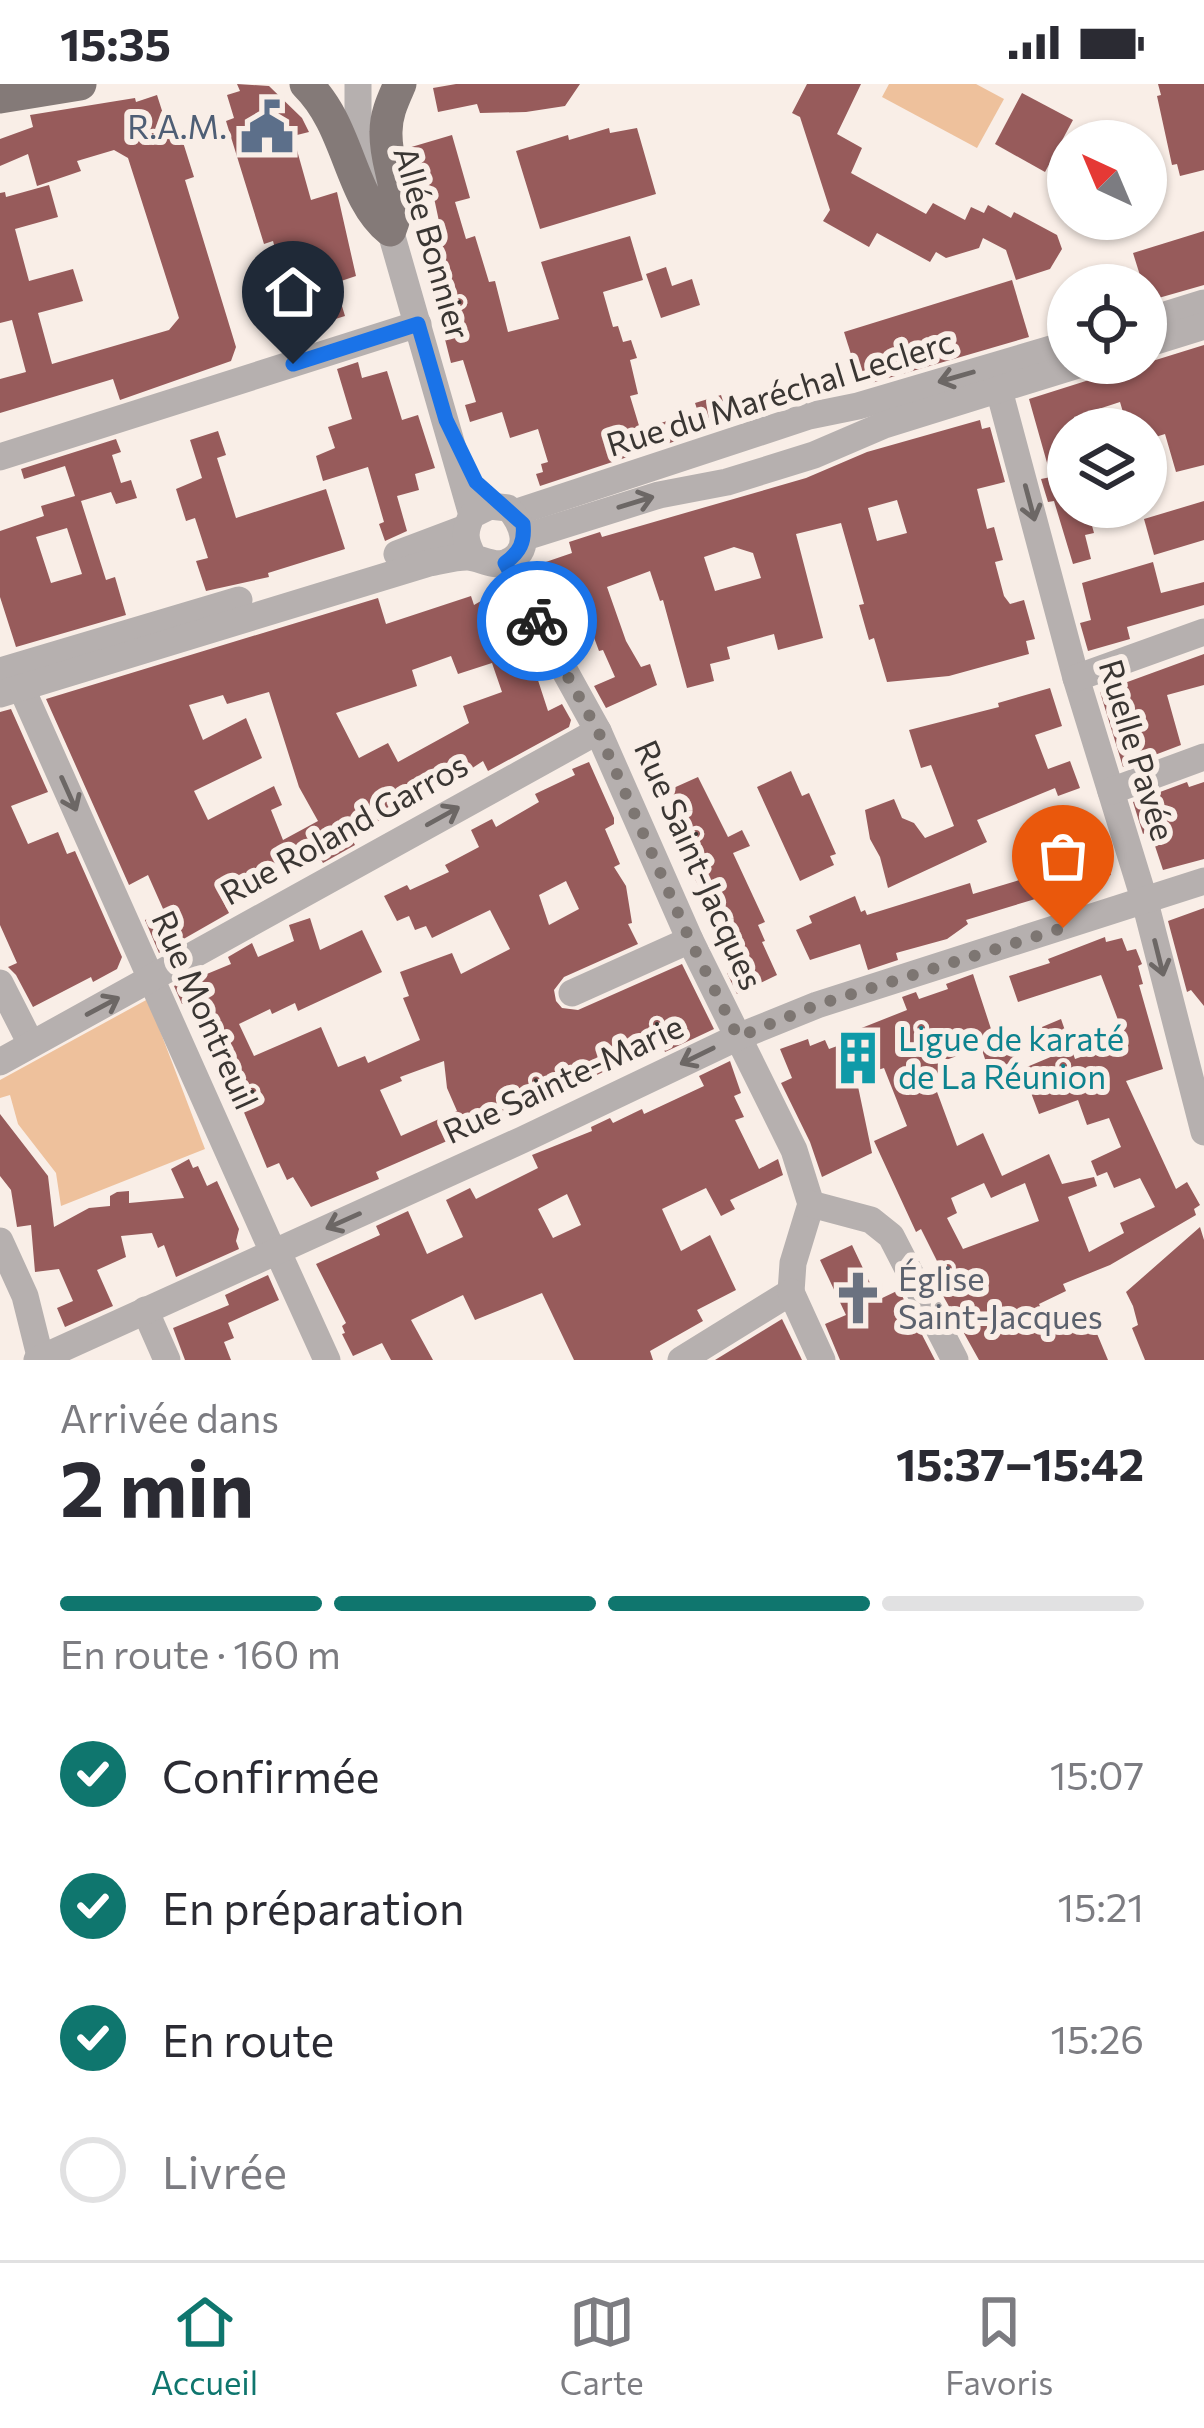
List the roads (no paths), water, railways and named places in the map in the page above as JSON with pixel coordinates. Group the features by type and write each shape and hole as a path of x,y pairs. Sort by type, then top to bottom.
{"main road":[{"path":"0,97 80,84"},
{"path":"306,84 322,99 340,130 355,174 378,220 390,230 400,206 386,137 388,111 400,84"}],"street":[{"name":"Allée Bonnier","path":"358,84 358,118 446,420 469,521"},
{"path":"1167,314 1204,303"},
{"path":"0,458 418,324"},
{"path":"1167,337 1204,326"},
{"name":"Rue du Maréchal Leclerc","path":"513,519 809,416 1047,350"},
{"name":"Rue du Maréchal Leclerc","path":"7,684 424,546 469,521 482,508 513,519 727,482 814,455 860,433 1047,374"},
{"name":"Ruelle Pavée","path":"1000,389 1076,678 1145,902 1204,1132"},
{"name":"Allée Bonnier","path":"446,420 476,482 513,519"},
{"path":"7,684 429,563 473,556 505,563 519,551 513,519"},
{"path":"469,521 466,543 473,556"},
{"name":"Rue Saint-Jacques","path":"505,563 598,731 690,940 794,1150 811,1204"},
{"path":"1076,678 1204,632"},
{"name":"Rue Montreuil","path":"7,684 153,979 273,1252 282,1261 327,1360"},
{"name":"Rue Roland Garros","path":"0,1062 598,731"},
{"path":"1111,791 1204,757"},
{"name":"Rue Sainte-Marie","path":"39,1359 522,1141 738,1037 817,1005 1204,881"},
{"path":"572,993 690,940"},
{"path":"0,983 31,1044"},
{"path":"822,1360 789,1294 811,1204 871,1220 891,1236 955,1360"},
{"path":"0,1241 25,1296 39,1359"},
{"path":"681,1360 789,1294"},
{"path":"145,1310 167,1360"}],"place":[{"name":"R.A.M.","path":"267,127"},
{"name":"Ligue de karaté de La Réunion","path":"858,1058"},
{"name":"Église Saint-Jacques","path":"858,1298"}]}
